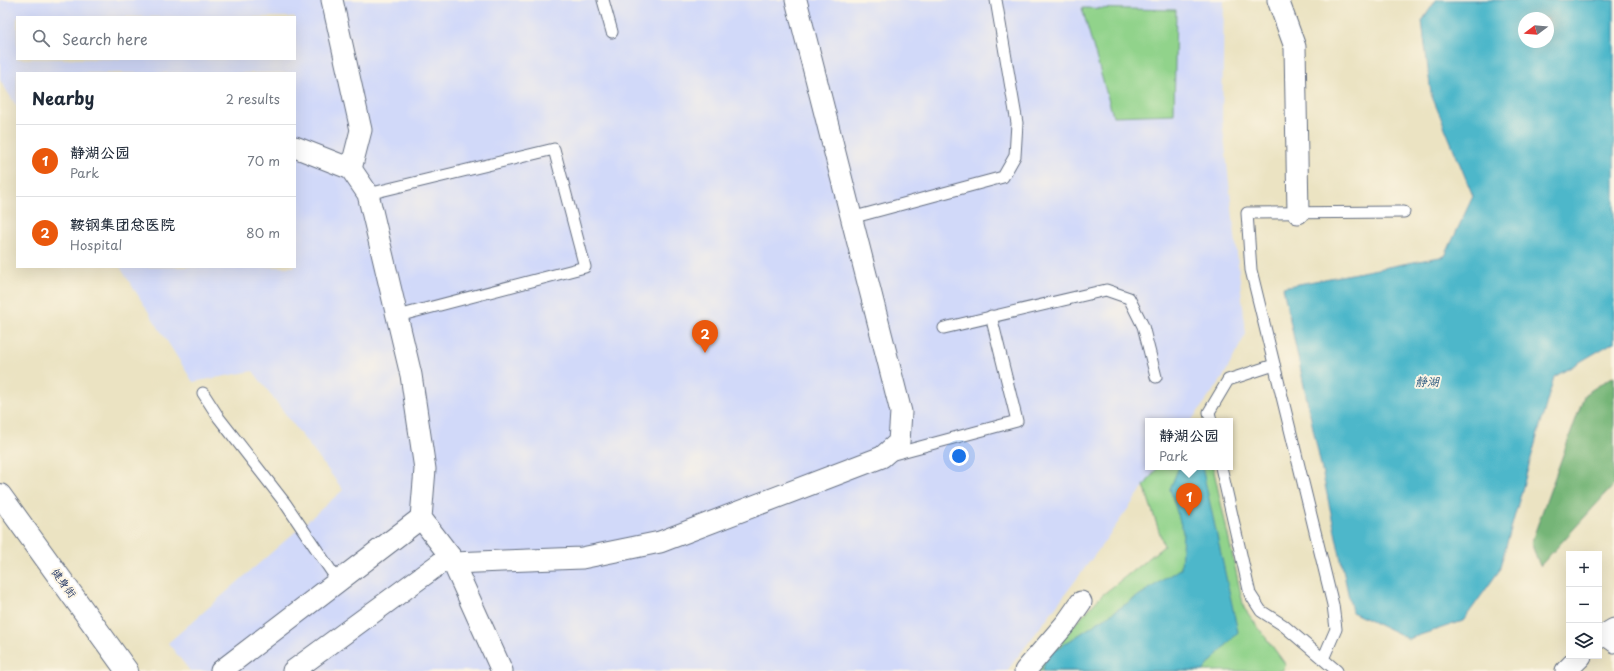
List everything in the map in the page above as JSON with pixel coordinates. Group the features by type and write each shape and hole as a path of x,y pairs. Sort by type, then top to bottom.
{"main road":[{"name":"健身街","path":"0,494 127,671"}],"street":[{"path":"332,0 361,130 351,169"},
{"path":"294,671 452,560 582,558 660,542 882,457 899,442 901,412 796,0"},
{"path":"1278,0 1295,47 1298,213"},
{"path":"296,147 351,169 368,194 398,316 410,375 425,469 421,518 452,560 502,671"},
{"path":"221,671 421,518"},
{"path":"1025,671 1067,622 1081,602"},
{"path":"1566,671 1578,659"}],"lane":[{"path":"603,0 612,32"},
{"path":"851,218 1003,177 1015,156 1017,123 996,0"},
{"path":"368,194 554,149 585,267 398,316"},
{"path":"1323,660 1336,629 1333,605 1252,270 1247,213 1404,212"},
{"path":"944,328 1106,290 1129,298 1143,326 1156,376"},
{"path":"882,457 1017,421 991,316"},
{"path":"1210,418 1209,412 1228,380 1274,365"},
{"path":"203,393 219,418 285,503 338,581"},
{"path":"1222,470 1250,594 1261,611 1283,625 1337,671"}],"shaded area":[{"path":"0,0 1224,0 1222,119 1246,334 1222,379 1193,418 1145,418 1145,470 1156,470 1097,552 1007,671 190,671 168,643 343,490 253,371 193,382 121,268 296,268 296,72 16,72 16,105 0,80"}],"green space":[{"path":"1082,8 1176,10 1174,114 1113,116"},
{"path":"1614,376 1614,485 1540,566 1531,543 1585,394"},
{"path":"1156,470 1214,470 1244,608 1286,665 1282,671 1032,671 1101,596 1164,546 1144,486"}],"water":[{"name":"静湖","path":"1436,0 1614,0 1614,342 1554,377 1499,571 1463,621 1408,639 1352,612 1283,287 1445,256 1473,196 1431,94 1422,21"},
{"path":"1178,470 1203,470 1238,632 1203,671 1043,671 1045,657 1181,568 1183,532 1170,489"}],"place":[{"name":"鞍钢集团总医院","path":"705,353"},
{"name":"静湖公园","path":"1189,516"}]}
